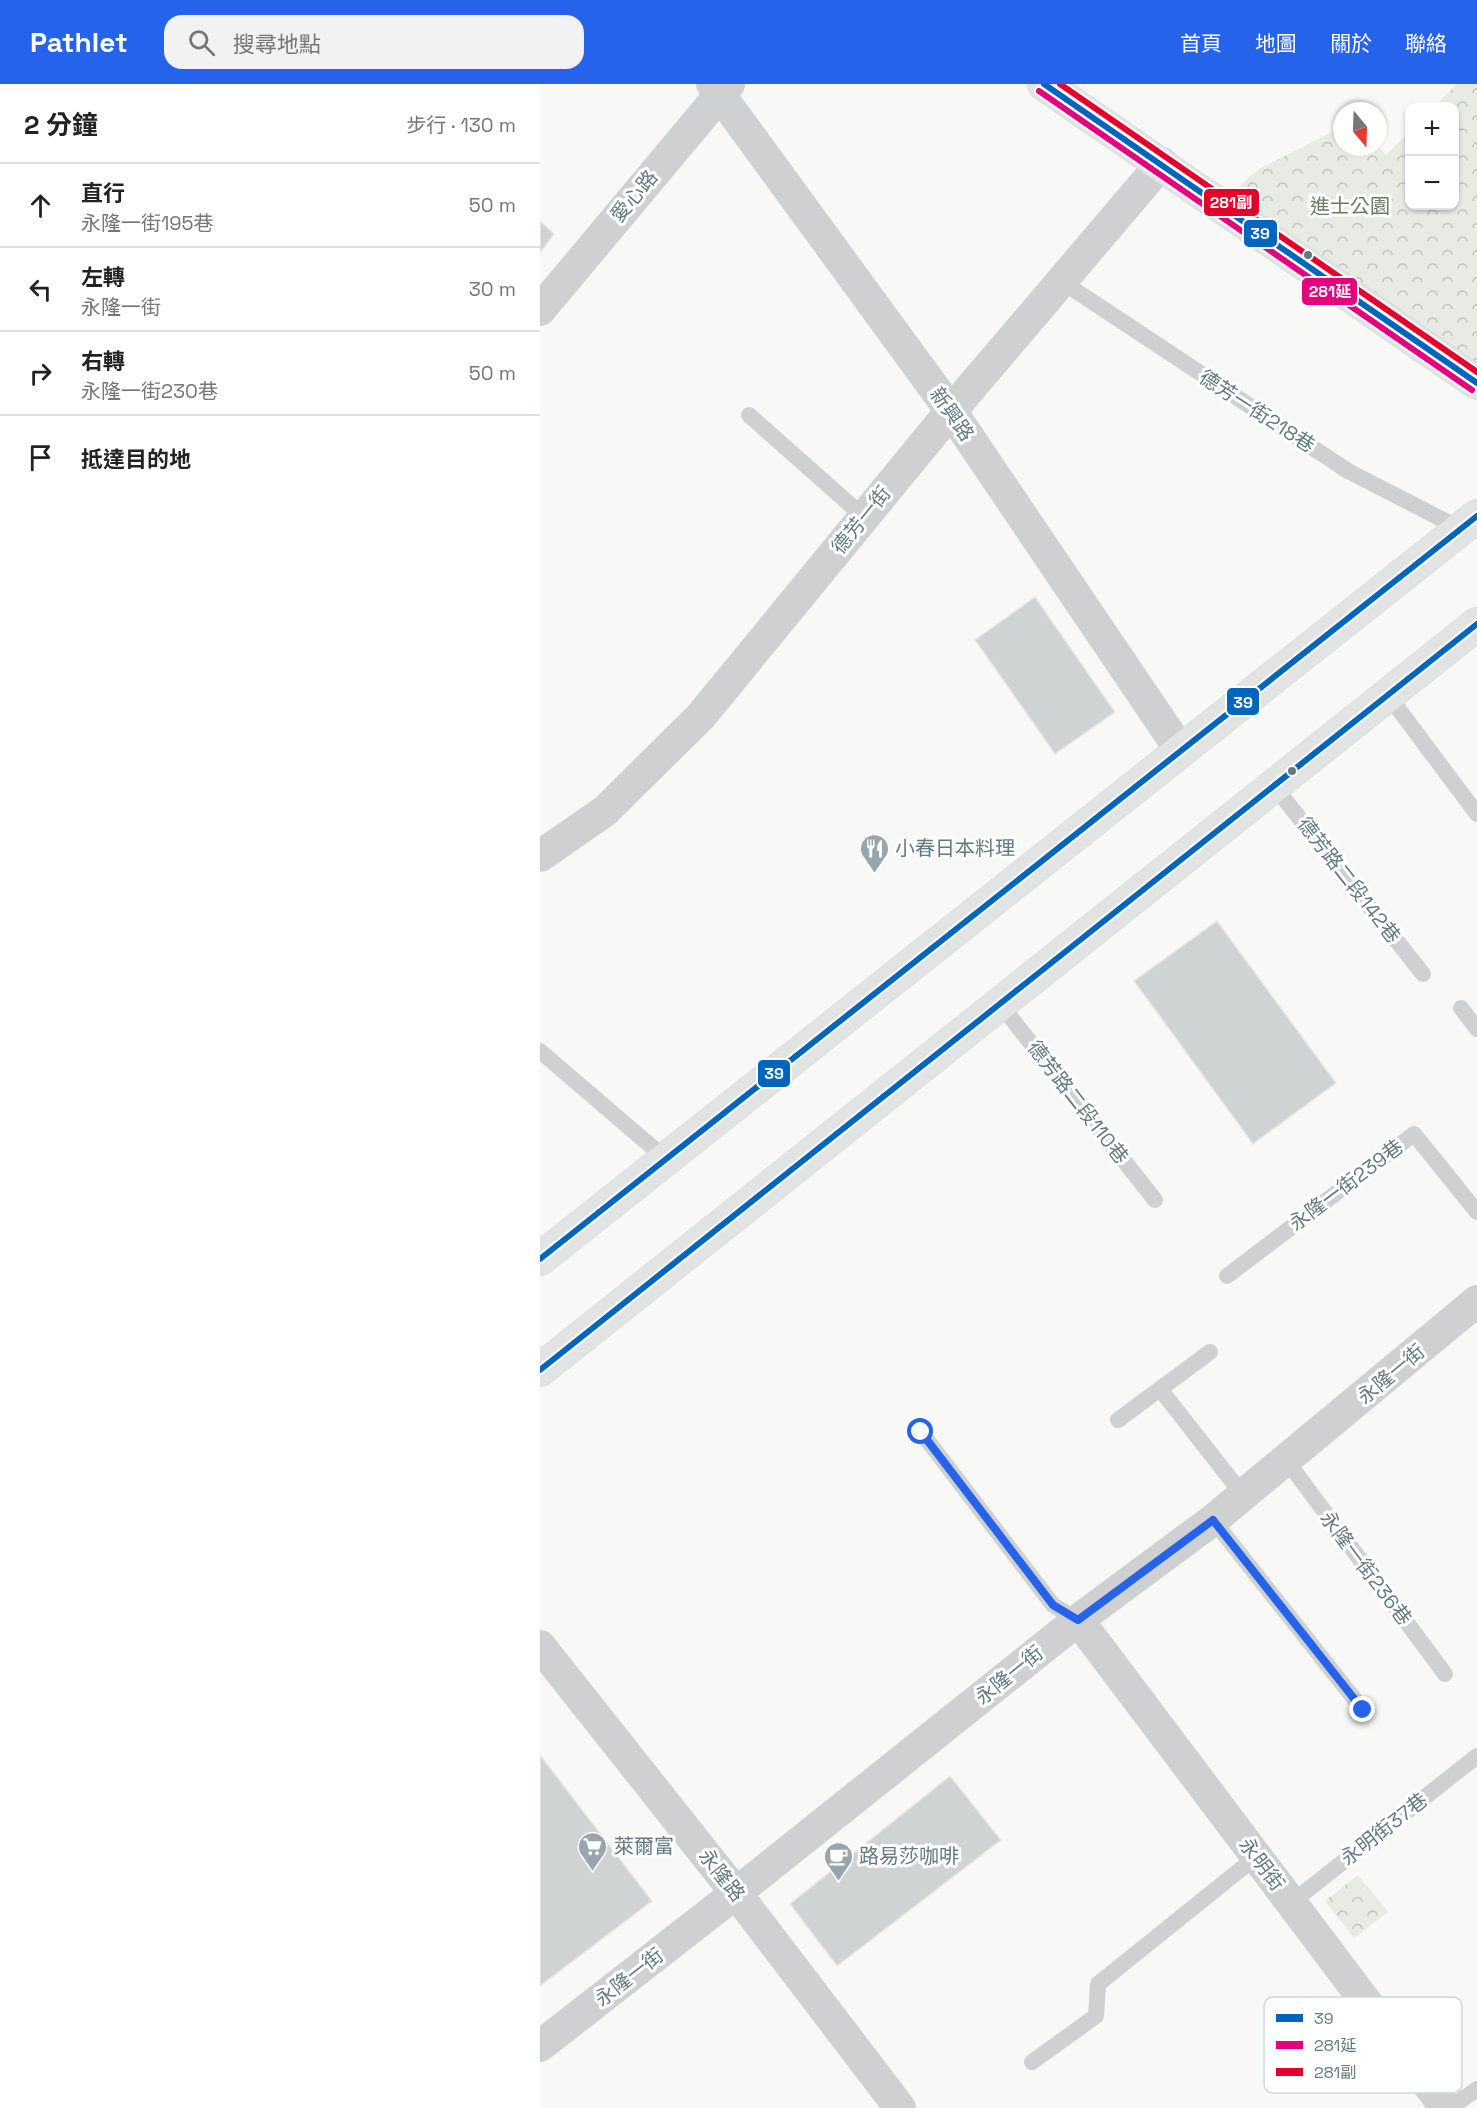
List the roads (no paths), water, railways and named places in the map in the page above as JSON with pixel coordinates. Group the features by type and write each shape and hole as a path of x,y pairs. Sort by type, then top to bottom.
{"street":[{"path":"1044,84 1162,163 1477,383"},
{"name":"愛心路","path":"540,310 720,88"},
{"name":"新興路","path":"720,88 951,411 1181,751"},
{"name":"德芳一街","path":"540,856 604,811 701,716 951,411 1162,163"},
{"path":"540,1258 1469,522"},
{"path":"540,1370 1477,624"},
{"name":"永隆一街","path":"540,2046 1078,1620 1213,1520 1287,1461 1477,1301"},
{"name":"永明街","path":"1078,1620 1362,1997"},
{"name":"永隆路","path":"540,1646 736,1893 900,2108"},
{"name":"永明街","path":"1435,2093 1446,2108"}],"lane":[{"name":"德芳一街218巷","path":"1061,281 1348,471 1469,522"},
{"path":"749,415 864,518"},
{"path":"1388,695 1477,814"},
{"name":"德芳路二段142巷","path":"1274,786 1423,974"},
{"name":"德芳路二段110巷","path":"1000,1004 1155,1200"},
{"path":"1461,1008 1477,1029"},
{"path":"540,1051 666,1158"},
{"name":"永隆一街239巷","path":"1227,1276 1414,1134 1477,1212"},
{"path":"1118,1420 1210,1352"},
{"path":"1160,1389 1244,1495"},
{"path":"921,1432 1053,1605 1078,1620"},
{"name":"永隆一街236巷","path":"1287,1461 1445,1674"},
{"path":"1213,1520 1363,1710"},
{"name":"永明街37巷","path":"1291,1903 1477,1756"},
{"path":"1032,2062 1096,2016 1098,1984 1257,1857"},
{"path":"1450,2108 1477,2089"}],"place":[{"name":"小春日本料理","path":"874,874"},
{"name":"萊爾富","path":"593,1872"},
{"name":"路易莎咖啡","path":"838,1882"}],"park label":[{"name":"進士公園","path":"1350,206"}]}
